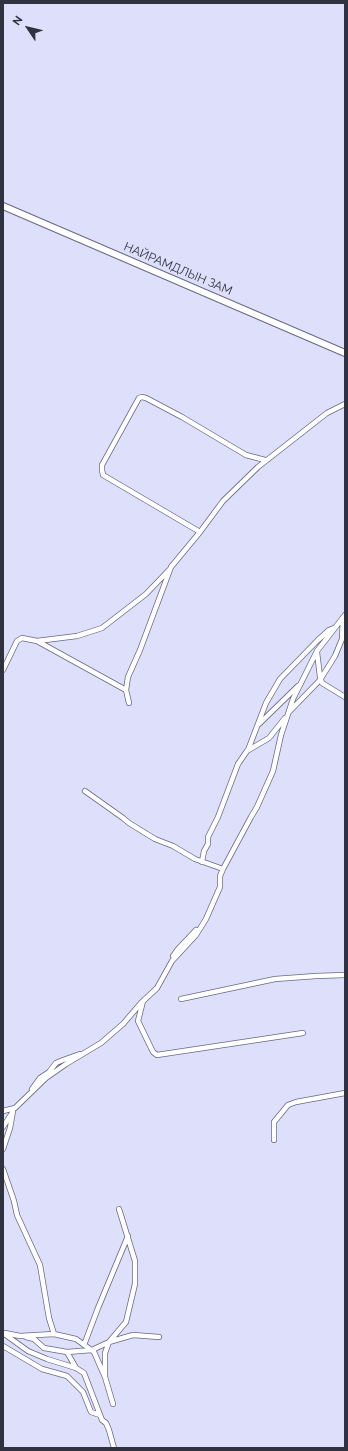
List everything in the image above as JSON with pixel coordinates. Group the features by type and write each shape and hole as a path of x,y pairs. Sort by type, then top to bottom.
{"main road":[{"name":"НАЙРАМДЛЫН ЗАМ","path":"3,206 345,353"}],"street":[{"path":"200,532 103,475 102,465 139,398 146,398 182,417 246,455 265,460"},
{"path":"37,641 77,636 102,628 146,594 200,532 223,501 265,460 327,413 345,404"},
{"path":"129,703 126,690 128,677 140,650 171,567"},
{"path":"3,1127 14,1110 46,1078 100,1043 123,1024 143,1001 160,985 169,965 190,942 203,923 220,887 220,876 223,869 257,807 273,771 281,736 293,699 317,651 344,617"},
{"path":"247,751 269,738 288,714 320,680 335,656 342,639 344,617"},
{"path":"202,862 204,851 208,844 208,837 218,817 238,764 247,751 266,703 280,679 329,630 337,626"},
{"path":"3,670 17,641 22,638 37,641 126,690"},
{"path":"317,651 320,680 322,683 345,697"},
{"path":"257,725 301,683"},
{"path":"85,791 129,823 155,839 202,862 223,869"},
{"path":"181,999 275,979 345,975"},
{"path":"143,1001 138,1021 153,1052 158,1054 303,1034"},
{"path":"274,1140 274,1122 288,1105 345,1092"},
{"path":"3,1111 14,1110"},
{"path":"3,1149 14,1110"},
{"path":"3,1169 14,1201 17,1215 40,1265 49,1318 54,1334"},
{"path":"105,1377 105,1353 109,1342 126,1322 135,1284 135,1261 119,1209"},
{"path":"84,1345 128,1236"},
{"path":"3,1333 34,1339 44,1348 67,1352 92,1350 109,1342 133,1335 159,1337"},
{"path":"3,1333 28,1350 48,1359 76,1368 84,1374 100,1415 109,1430 114,1448"},
{"path":"20,1336 54,1334 76,1339 92,1350 105,1377 113,1404"},
{"path":"3,1346 42,1369 66,1376 83,1392 91,1412 100,1415"},
{"path":"67,1352 76,1368"}]}
